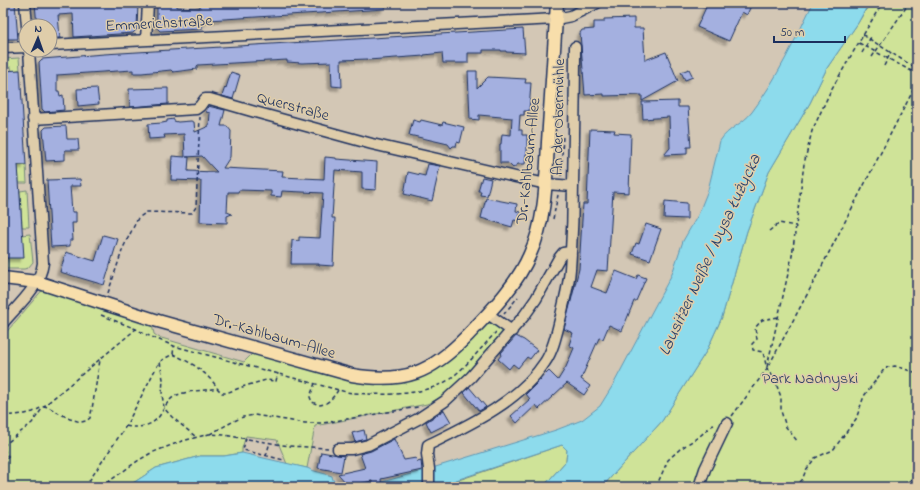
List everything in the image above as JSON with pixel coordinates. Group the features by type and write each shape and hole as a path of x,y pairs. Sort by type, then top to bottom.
{"main road":[{"name":"Dr.-Kahlbaum-Allee","path":"3,278 37,282 100,309 158,321 327,369 360,376 380,378 410,375 424,370 438,362 454,349 488,314 518,276 530,254 539,228 546,184 558,3"}],"street":[{"path":"25,3 26,18"},
{"path":"146,40 148,3"},
{"name":"Emmerichstraße","path":"58,46 556,19 571,16 597,3"},
{"path":"3,48 18,47"},
{"name":"An der Obermühle","path":"429,487 430,469 427,454 428,445 470,424 501,405 524,387 545,362 553,344 564,305 570,269 575,47"},
{"path":"3,323 37,282 42,269 43,257 29,58"},
{"name":"Querstraße","path":"33,119 196,110 205,99 210,99 372,144 546,184"},
{"name":"An der Obermühle","path":"546,184 573,186"},
{"path":"338,449 352,449 368,445 418,419 445,402 471,377 512,331 536,299 559,258 563,253 570,252"},
{"path":"488,314 512,331"},
{"path":"699,487 705,469 727,423"},
{"path":"911,487 917,482"}],"path":[{"path":"767,369 792,256 804,164 812,131 831,90 882,3"},
{"path":"872,57 909,3"},
{"path":"863,35 917,68"},
{"path":"862,52 872,35"},
{"path":"858,43 917,74"},
{"path":"884,66 891,52"},
{"path":"656,487 668,460 676,452 712,426 727,423 767,369 917,83"},
{"path":"173,354 174,346 147,335 100,309 123,248 138,218 147,212 192,212 196,207 200,106"},
{"path":"769,231 779,223 796,226"},
{"path":"778,318 762,320 755,328 757,339 752,344 753,350 763,352 767,369 774,378 781,397 781,411 786,427 798,442"},
{"path":"3,416 25,414 33,412 44,406 136,329"},
{"path":"84,487 126,426 157,366 160,362 173,354"},
{"path":"173,354 202,370 222,393 266,380 276,381 278,373"},
{"path":"44,406 70,419 80,422 86,421 90,418 100,360"},
{"path":"160,362 163,379 162,394 164,408 172,417 196,437"},
{"path":"795,487 802,480 806,470 815,458 833,450 856,419 864,396 885,368 895,366 917,372"},
{"path":"315,383 310,397 312,402 319,405 326,404 338,389"},
{"path":"126,426 131,428 143,426 155,421 171,398 178,395 217,388"},
{"path":"3,468 8,456 3,447 32,423 44,406"},
{"path":"209,434 234,421 254,415 305,423 323,423 419,407"},
{"path":"101,487 126,468 163,447 209,434 224,434 290,446 338,449"},
{"path":"246,438 243,450 284,460"},
{"path":"266,456 270,442"}],"green space":[{"name":"Park Nadnyski","path":"870,3 917,3 917,482 911,487 602,487 662,421 707,350 722,317 747,231 769,172 810,103 827,68"},
{"path":"19,58 20,70 12,71 11,67 7,68 7,71 3,71 3,59"},
{"path":"18,165 26,165 27,183 19,183"},
{"path":"27,190 29,227 22,227 20,191"},
{"path":"30,234 33,262 28,268 24,269 3,269 3,237"},
{"path":"44,288 101,310 152,325 154,334 158,337 244,362 253,353 352,380 421,375 441,366 455,356 488,322 508,333 456,387 444,396 427,404 315,426 307,468 287,464 277,440 246,436 242,453 224,456 200,456 156,468 127,487 3,487 3,336"},
{"path":"562,445 567,450 566,461 543,487 444,487 444,485"}],"water":[{"name":"Lausitzer Neiße / Nysa Łużycka","path":"813,3 869,3 858,23 827,68 810,103 769,172 747,231 722,317 707,350 662,421 602,487 543,487 566,461 567,450 562,445 435,487 383,487 382,482 556,430 582,420 600,406 613,385 672,274 683,241 698,215 708,190 720,141 727,133 752,112 770,86"},
{"path":"242,453 307,468 332,476 333,480 344,487 127,487 156,468 200,456 224,456"}],"building":[{"path":"3,3 15,3 18,39 3,39"},
{"path":"35,3 138,3 137,29 133,33 74,37 73,14 58,15 60,38 58,38 58,18 36,18"},
{"path":"157,3 177,3 177,7 200,8 200,3 385,3 385,9 208,20 208,23 202,23 202,29 160,31 157,28"},
{"path":"708,3 752,3 747,15 742,12 729,41 697,27"},
{"path":"634,18 634,28 643,28 645,60 666,52 678,81 642,101 642,95 585,95 580,33 582,30 594,29 594,22 604,22 604,19"},
{"path":"523,29 525,53 506,52 501,50 483,50 483,53 468,53 468,63 443,63 442,53 424,56 368,60 341,60 342,87 332,86 331,62 302,63 287,62 287,60 198,65 197,69 173,72 171,70 133,73 133,70 57,75 57,91 59,91 60,96 63,95 64,110 45,112 42,109 39,62 42,59"},
{"path":"689,69 693,77 685,80 681,72"},
{"path":"20,70 26,165 18,165 24,258 3,258 3,71"},
{"path":"468,71 477,71 477,88 488,77 526,79 525,83 531,83 529,111 524,111 524,115 520,115 519,130 522,130 522,135 527,135 527,154 525,164 518,164 513,168 508,163 500,163 500,144 502,134 511,135 512,118 479,115 479,120 470,119"},
{"path":"231,72 240,75 233,99 222,96"},
{"path":"97,88 99,104 78,106 77,89"},
{"path":"168,88 168,104 130,107 129,89"},
{"path":"678,101 678,107 688,107 691,147 687,147 687,154 664,155 670,148 669,117 643,119 642,102"},
{"path":"208,106 225,110 221,126 227,126 231,131 230,157 223,168 283,171 282,177 324,179 325,157 377,162 376,190 362,189 362,172 335,170 332,218 335,218 333,266 319,264 291,264 292,240 299,241 299,237 320,238 323,193 282,191 281,197 271,196 271,191 239,190 238,192 228,192 227,212 232,214 227,216 227,223 200,222 201,181 171,180 172,156 185,157 184,134 164,135 165,138 149,139 148,124 162,123 167,122 167,120 174,119 174,121 178,122 191,121 194,122 195,132 209,126 210,113 206,112","holes":["202,156 217,172 188,171 189,157 186,157"]},
{"path":"413,120 420,122 421,120 442,125 443,122 464,127 460,143 457,142 456,146 451,148 448,144 409,135"},
{"path":"66,126 67,139 78,139 79,150 65,150 65,160 46,161 43,130 46,127"},
{"path":"590,129 615,130 614,133 631,134 629,193 613,192 608,271 597,270 591,287 607,293 616,271 636,279 638,275 646,278 636,301 634,301 622,331 609,325 603,339 599,338 581,379 590,386 584,395 567,383 539,409 536,405 517,423 511,416 530,399 526,394 549,371 558,380 566,367 574,348 569,345 573,333 564,329 579,269 583,204 587,204"},
{"path":"428,164 440,166 432,201 404,194 408,172 425,176"},
{"path":"482,177 491,179 487,196 480,195 481,191 478,191"},
{"path":"80,179 81,186 70,186 72,212 76,212 76,223 72,223 73,240 70,240 70,246 51,247 47,180"},
{"path":"486,198 517,204 516,211 520,212 519,221 514,220 512,227 481,218"},
{"path":"665,201 687,203 687,219 664,218"},
{"path":"646,224 661,229 650,260 632,254 636,243 639,244"},
{"path":"103,235 118,239 104,285 60,272 66,252 95,261"},
{"path":"516,336 537,350 530,359 527,357 518,368 513,364 509,369 498,359 502,354 501,353"},
{"path":"469,387 486,407 479,411 464,393"},
{"path":"444,410 451,422 431,432 426,422"},
{"path":"364,430 366,439 355,442 352,433"},
{"path":"394,439 404,460 416,458 417,462 421,461 422,470 381,479 382,487 373,487 372,481 349,486 338,474 365,468 360,454 371,451"},
{"path":"321,452 344,456 341,472 318,468"}]}
